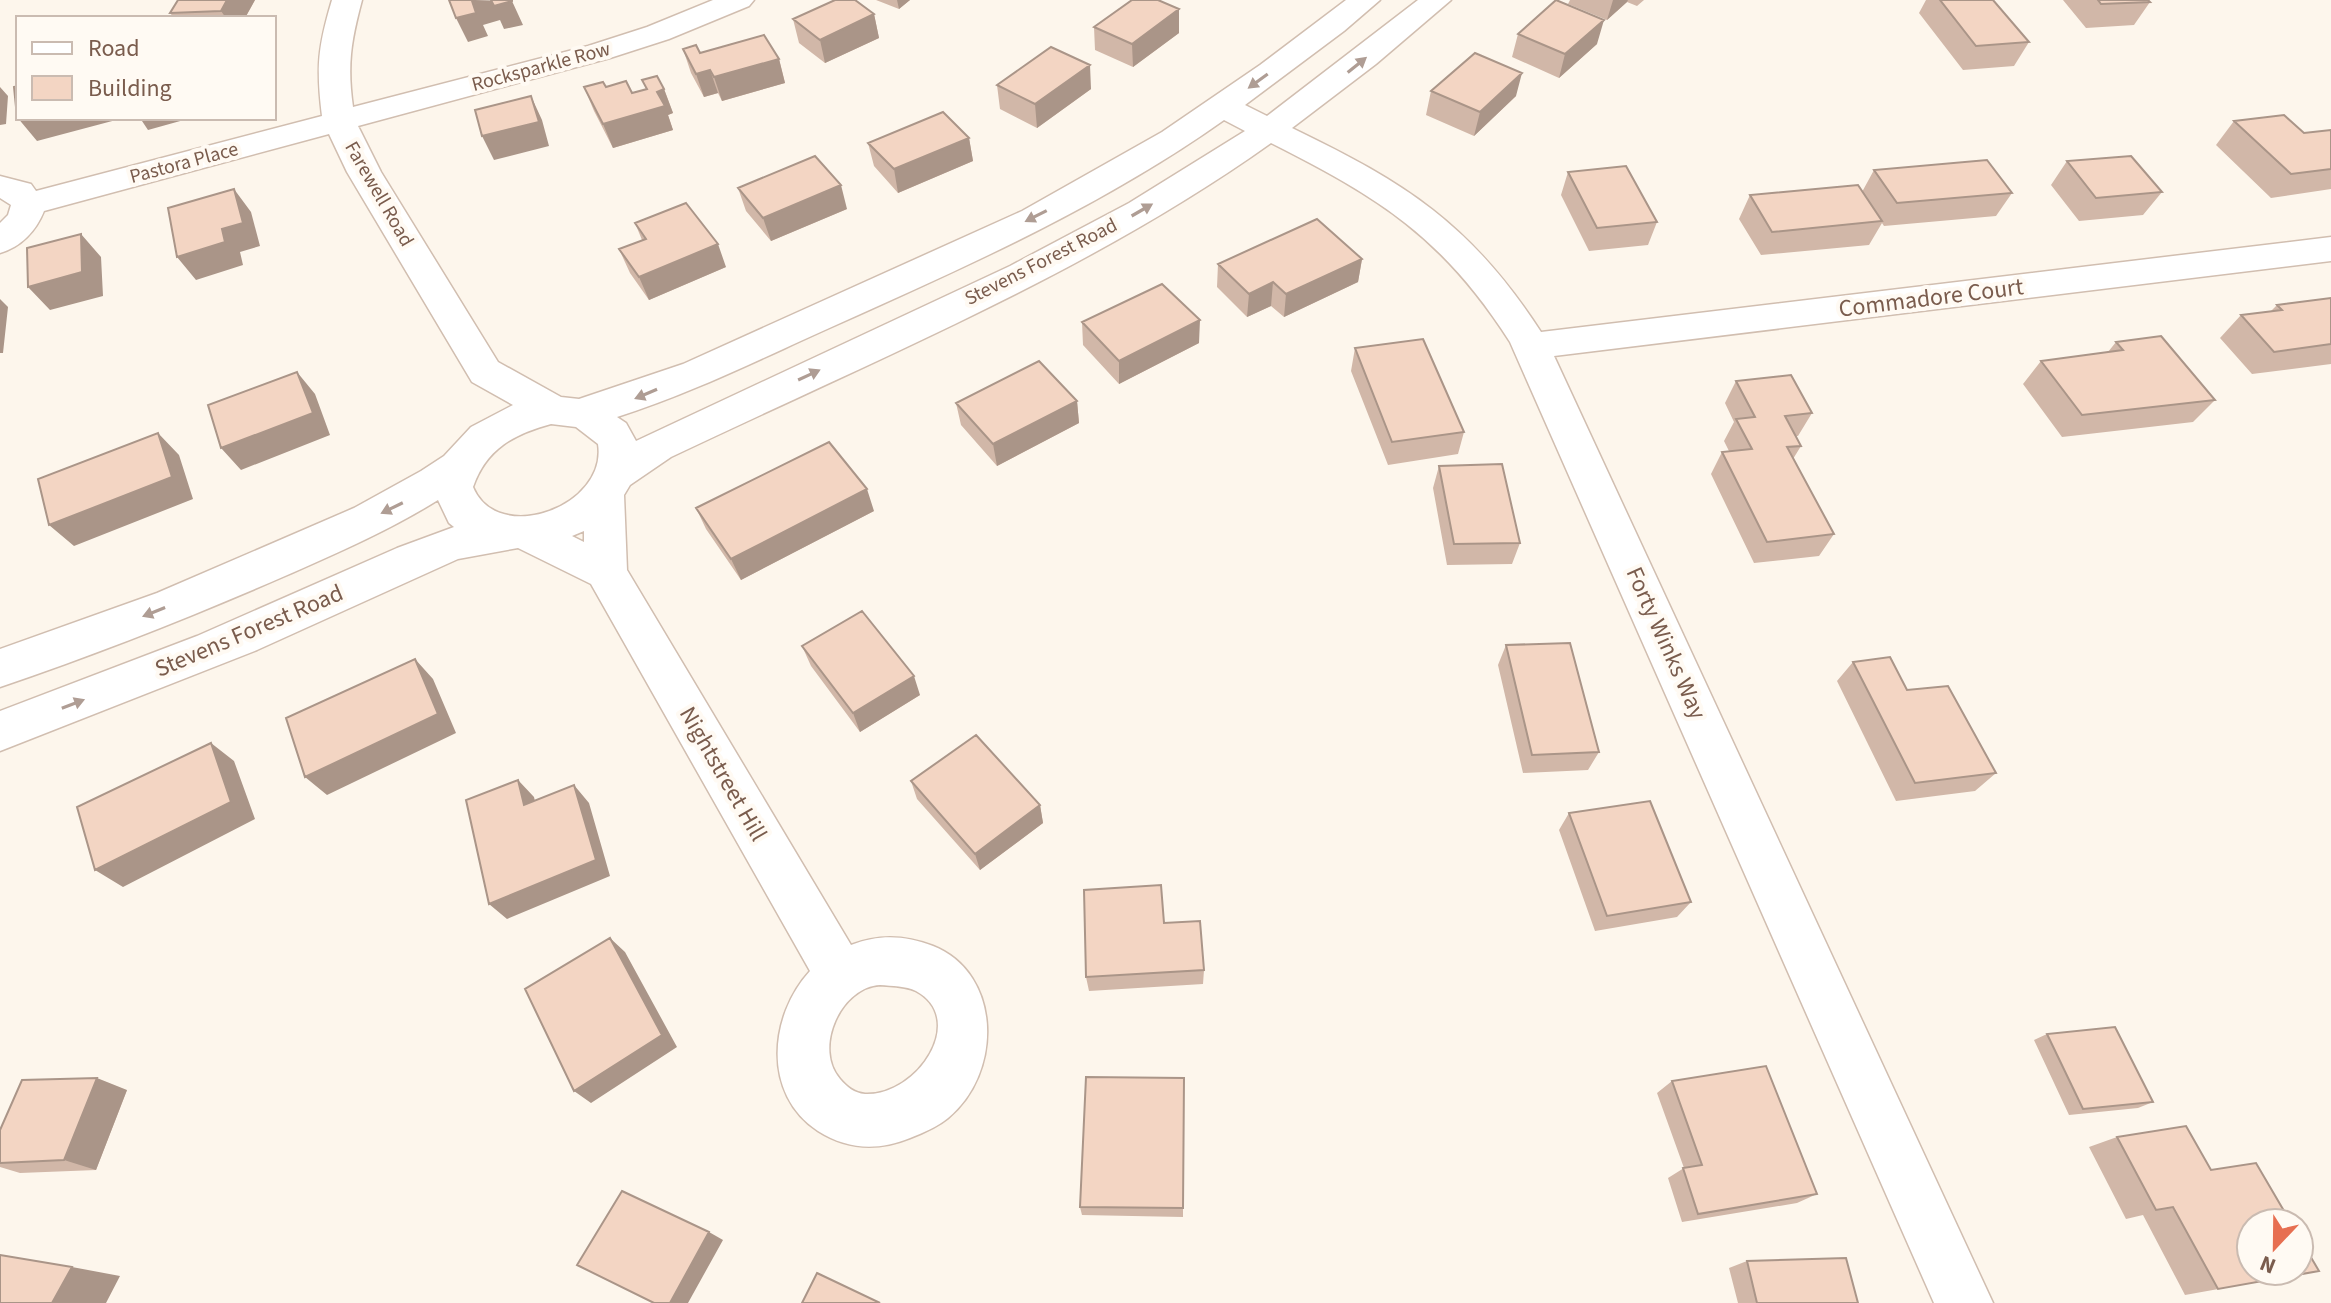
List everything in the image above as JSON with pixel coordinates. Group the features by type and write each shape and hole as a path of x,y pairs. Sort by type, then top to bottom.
{"street":[{"name":"Farewell Road","path":"347,0 335,42 332,72 339,121 364,172 485,372 567,412"},
{"name":"Rocksparkle Row","path":"339,121 599,52 658,33 739,0"},
{"name":"Stevens Forest Road","path":"0,668 75,644 225,584 412,499 504,423 529,414 567,412 626,402 986,241 1106,180 1222,107 1365,0"},
{"name":"Stevens Forest Road","path":"0,731 244,636 439,548 557,526 583,513 610,484 657,447 1032,269 1141,211 1270,131 1436,0"},
{"name":"Forty Winks Way","path":"1222,107 1359,177 1413,212 1456,246 1493,287 1531,346 1964,1303"},
{"name":"Pastora Place","path":"0,241 19,226 27,214 14,196 339,121"},
{"name":"Commadore Court","path":"1531,346 2331,249"},
{"path":"485,372 465,457 454,474 453,493 460,511 475,524 513,533 606,572 610,484 620,454 614,435 599,421 567,412"},
{"name":"Nightstreet Hill","path":"606,572 840,975"}],"building":[{"path":"178,0 227,0 221,11 170,13"},
{"path":"449,0 475,0 472,1 476,13 456,18"},
{"path":"491,0 512,0 512,1 494,6"},
{"path":"835,0 855,0 874,14 820,40 793,19"},
{"path":"1132,0 1158,0 1179,9 1132,44 1094,27"},
{"path":"1556,0 1604,20 1565,54 1518,34"},
{"path":"1940,0 1993,0 2029,42 1976,46"},
{"path":"2098,0 2148,0 2150,2 2101,4"},
{"path":"764,35 779,59 714,77 710,70 696,74 683,49 696,45 700,53"},
{"path":"1051,47 1090,65 1035,104 997,85"},
{"path":"1475,53 1522,73 1480,112 1431,91"},
{"path":"657,76 664,89 657,92 665,106 603,124 584,87 603,82 606,87 626,81 632,93 647,89 642,80"},
{"path":"531,96 539,122 482,136 475,110"},
{"path":"943,112 969,138 894,169 868,143"},
{"path":"2284,115 2304,133 2331,130 2331,169 2291,174 2234,121"},
{"path":"815,156 841,185 763,218 738,188"},
{"path":"2131,156 2162,192 2096,198 2067,161"},
{"path":"1987,160 2012,193 1897,203 1874,170"},
{"path":"1626,166 1657,222 1597,228 1568,172"},
{"path":"1858,185 1882,221 1772,232 1750,195"},
{"path":"234,189 243,223 222,229 225,242 177,257 168,208"},
{"path":"686,203 718,244 639,277 619,249 646,239 635,223"},
{"path":"1317,219 1362,259 1286,294 1273,282 1249,294 1218,264"},
{"path":"81,234 82,272 28,287 27,248"},
{"path":"1162,284 1200,320 1119,361 1082,322"},
{"path":"2331,298 2331,344 2274,352 2241,315 2282,310 2277,305"},
{"path":"2161,336 2215,400 2082,415 2041,361 2123,350 2116,342"},
{"path":"1423,339 1464,432 1392,442 1355,348"},
{"path":"1039,361 1077,401 993,444 956,403"},
{"path":"297,372 313,413 221,448 208,405"},
{"path":"1791,375 1812,413 1785,416 1801,446 1787,447 1834,534 1767,542 1722,452 1752,449 1736,419 1755,417 1736,381"},
{"path":"158,433 172,477 49,525 38,479"},
{"path":"829,442 867,489 731,559 696,508"},
{"path":"1502,464 1520,543 1454,544 1439,466"},
{"path":"862,611 914,676 853,713 802,646"},
{"path":"1570,643 1599,752 1532,755 1506,645"},
{"path":"1890,657 1907,690 1948,686 1996,773 1915,783 1853,662"},
{"path":"415,659 438,714 305,777 286,718"},
{"path":"976,735 1040,805 975,854 911,781"},
{"path":"211,743 231,802 95,870 77,807"},
{"path":"518,780 524,805 574,785 596,860 489,904 466,800"},
{"path":"1650,801 1691,902 1607,916 1569,813"},
{"path":"1161,885 1164,923 1200,921 1204,970 1086,977 1084,890"},
{"path":"610,938 662,1035 574,1091 525,989"},
{"path":"2115,1027 2153,1102 2083,1109 2047,1034"},
{"path":"1766,1066 1817,1194 1698,1214 1683,1168 1702,1165 1672,1081"},
{"path":"1086,1077 1184,1078 1183,1208 1080,1207"},
{"path":"97,1078 64,1160 0,1163 0,1130 22,1080"},
{"path":"2186,1126 2211,1170 2256,1163 2282,1207 2235,1207 2235,1286 2218,1289 2173,1207 2156,1210 2117,1137"},
{"path":"622,1191 709,1232 670,1303 654,1303 577,1265"},
{"path":"0,1255 72,1267 52,1303 0,1303"},
{"path":"1846,1258 1858,1303 1757,1303 1747,1261"},
{"path":"817,1273 880,1303 802,1303"}]}
